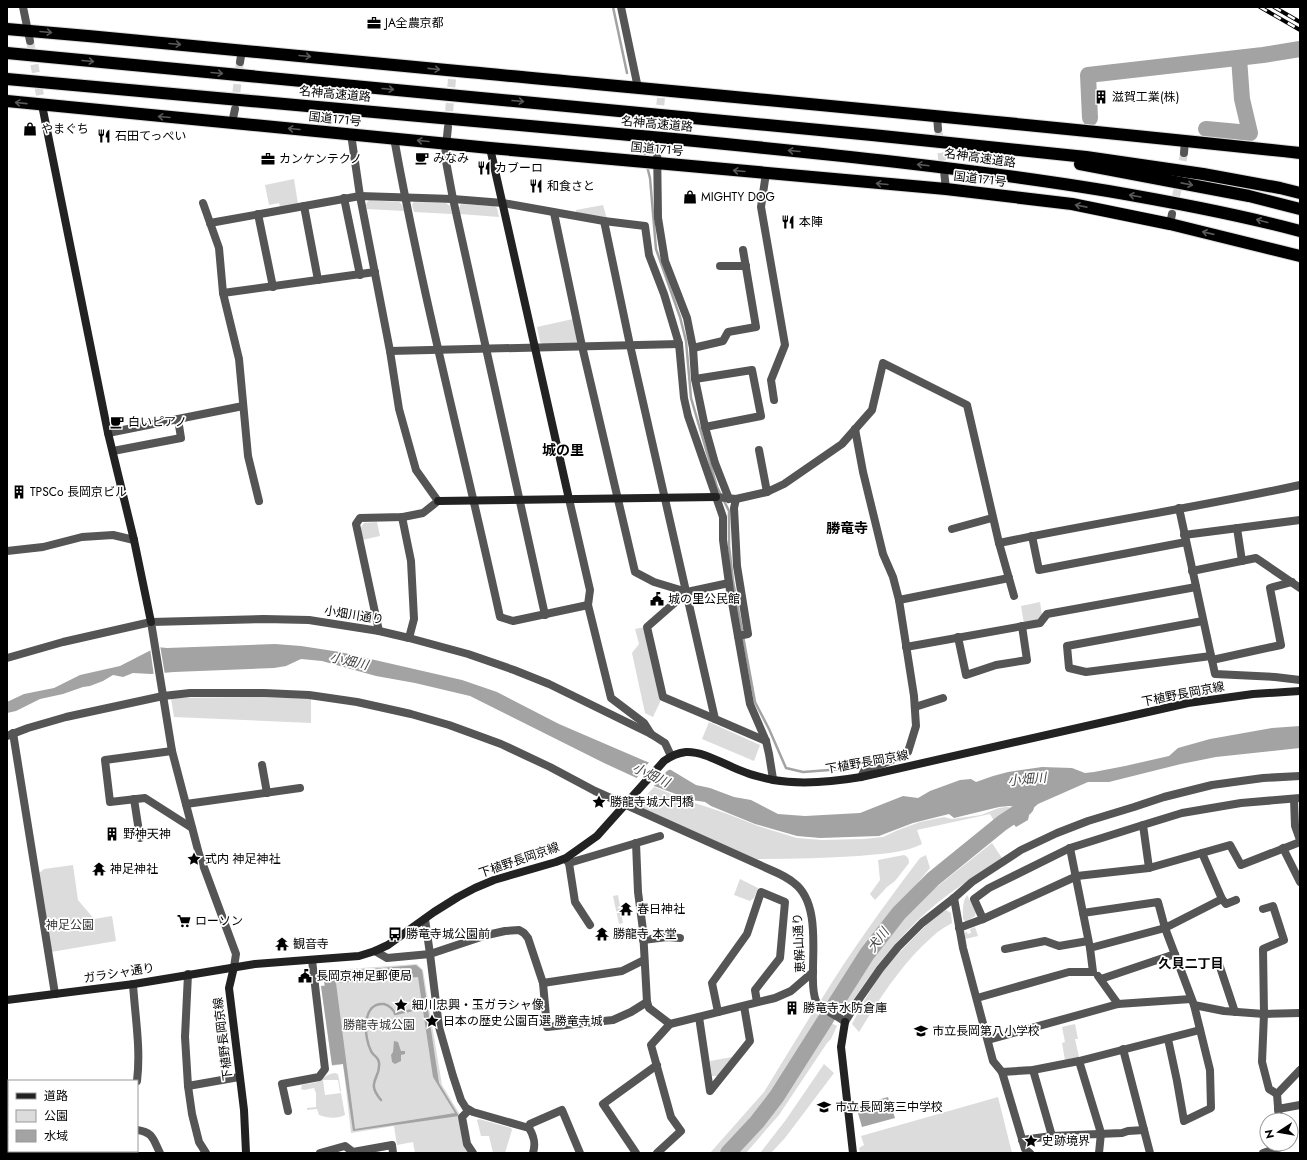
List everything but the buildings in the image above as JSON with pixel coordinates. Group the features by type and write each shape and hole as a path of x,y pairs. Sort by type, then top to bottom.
{"highway":[{"path":"7,29 28,36 452,75 638,88 661,94 937,116 1185,140 1300,153"},
{"name":"名神高速道路","path":"7,53 872,135 1086,157 1219,177 1300,193"},
{"name":"名神高速道路","path":"7,79 505,123 833,154 1077,186 1252,218 1300,231"},
{"name":"国道171号","path":"7,101 41,100 232,123 946,189 1072,204 1171,219 1300,256"},
{"name":"名神高速道路","path":"872,135 988,148 1074,163 1250,196 1300,210"},
{"path":"1282,151 1300,148"}],"street":[{"path":"23,7 28,36"},
{"path":"621,7 638,88"},
{"path":"41,100 108,433 134,540 151,622 172,751 199,854 236,954 234,967"},
{"path":"232,123 235,109"},
{"path":"937,116 938,129"},
{"path":"448,127 445,156 453,199 545,614"},
{"path":"351,134 360,196 390,351 399,409 416,470 438,501"},
{"path":"394,138 405,197 438,350 500,617 513,621 588,605"},
{"path":"1184,153 1185,140"},
{"path":"657,144 658,218 665,261 686,318 693,348 695,379 705,427 715,463 732,499 734,508 736,566 748,634 738,636"},
{"path":"490,148 590,590 588,605 611,698 644,723 651,734"},
{"path":"944,171 946,189"},
{"path":"766,173 761,207 785,345 771,380 774,400"},
{"path":"210,223 360,196 453,199 503,203 604,222 644,226 649,255 664,294 679,344 684,398 688,416 723,517 723,540 729,583 750,704 766,741 773,780"},
{"path":"344,198 360,274"},
{"path":"203,203 219,248 223,293 239,359 248,456 259,501"},
{"path":"304,206 318,280"},
{"path":"554,213 582,346 635,572 654,582 687,592 729,583"},
{"path":"258,214 273,287"},
{"path":"604,222 630,345 715,719"},
{"path":"693,348 723,341 728,332 756,327 743,250"},
{"path":"720,266 746,266"},
{"path":"223,293 375,272"},
{"path":"390,351 679,344"},
{"path":"379,631 356,524 360,518 402,517 423,513 438,501 665,497 716,497 732,499 767,492 784,484 842,444 872,410 883,363 967,405 992,518 1014,596"},
{"path":"695,379 752,370 761,416 705,427"},
{"path":"108,433 243,406"},
{"path":"112,451 181,438 178,419"},
{"path":"855,429 863,472 883,554 893,577 899,600 914,696 916,726 908,752 888,762 865,769 862,778"},
{"path":"759,450 767,492"},
{"path":"999,543 1300,485"},
{"path":"1179,508 1215,674 1275,677 1300,680"},
{"path":"402,517 412,561 414,619 409,638"},
{"path":"952,529 992,518"},
{"path":"1032,536 1039,570 1237,528 1300,520"},
{"path":"1237,528 1242,561"},
{"path":"7,551 43,547 82,536 113,535 134,540"},
{"path":"1192,571 1256,558 1300,588"},
{"path":"899,600 1009,578"},
{"path":"1203,620 1067,646 1069,668 1086,672 1211,658 1281,645 1270,588 1292,582"},
{"path":"906,646 1040,623 1047,614 1196,587"},
{"path":"687,592 647,627 663,697 766,741"},
{"name":"小畑川通り","path":"7,658 63,642 151,622 264,619 309,620 379,631 409,638 468,654 514,670 549,684 651,734 665,742 671,756"},
{"path":"958,637 966,675 996,665 1027,660 1022,626"},
{"name":"下植野長岡京線","path":"246,1153 244,1110 229,988 234,967 359,956 375,951 388,945 425,918 475,888 494,880 567,860 597,836 664,761 671,756 688,752 702,755 747,773 773,780 832,782 862,778 1188,703 1253,694 1300,691"},
{"name":"恵解山通り","path":"10,734 66,717 163,694 190,693 264,692 310,695 357,702 411,714 449,725 501,744 550,767 595,791 627,802 773,871 794,883 804,893 810,909 813,929 813,972 814,994 816,1001 819,1005 844,1021"},
{"path":"915,707 943,698"},
{"path":"10,734 55,994"},
{"path":"172,751 105,760 110,802 145,798 192,828"},
{"path":"262,765 267,793"},
{"path":"853,1153 841,1047 844,1021 880,969 898,947 922,923 972,882 1012,856 1058,833 1164,797 1212,785 1263,778 1300,776"},
{"path":"186,804 300,788"},
{"path":"959,928 983,919 1076,876 1149,868 1230,845 1241,865 1300,841 1295,826 1297,799 1241,803 1182,813 1070,848 989,888 974,899 983,919"},
{"path":"134,800 140,838"},
{"path":"1143,826 1149,868"},
{"path":"590,925 575,902 567,860 660,836"},
{"path":"636,843 646,1002 649,1008 670,1024"},
{"path":"1070,848 1093,972 1101,979 1118,1004"},
{"path":"1283,848 1300,882"},
{"path":"1202,853 1222,899 1226,904 1236,900"},
{"path":"718,1012 712,984 747,934 761,892 784,902 780,958 754,990 758,1002"},
{"path":"954,898 963,948 993,1061 1002,1072 1025,1149 1030,1153"},
{"path":"1005,949 1044,941 1059,946 1089,945 1165,928 1222,899"},
{"path":"1083,913 1158,902 1165,928 1192,1002 1210,1070 1211,1108 1184,1121 1168,1039"},
{"path":"1263,909 1273,906 1284,940 1262,949 1264,1014 1262,1062 1269,1089 1277,1094"},
{"path":"425,918 440,1027 461,1100 469,1110 529,1128 535,1145 533,1153"},
{"path":"375,951 387,958 430,954 487,935 518,930 524,933 528,938 543,983 547,1028 613,1020 631,1012 646,1002"},
{"path":"643,940 667,936 680,938"},
{"path":"1101,979 1175,954"},
{"path":"288,1111 282,1084 319,1077 325,1069 312,960"},
{"path":"543,983 622,971 644,960"},
{"path":"1219,964 1235,1012"},
{"name":"ガラシャ通り","path":"7,1000 133,984 234,967"},
{"path":"657,1153 681,1131 671,1117 651,1045 670,1024 775,998 791,991 813,972"},
{"path":"977,998 1069,972 1093,972"},
{"path":"188,974 185,1037 188,1086 192,1114 199,1142 206,1153"},
{"path":"133,984 139,1066 137,1080"},
{"path":"988,1040 1118,1004 1192,1002 1224,1012 1300,1014"},
{"path":"699,1017 710,1091 750,1040 744,1006"},
{"path":"1002,1072 1033,1070 1079,1061 1200,1030"},
{"path":"1123,1049 1150,1153"},
{"path":"1079,1061 1101,1133 1099,1153"},
{"path":"636,1153 603,1104 657,1065"},
{"path":"1033,1070 1052,1136"},
{"path":"1300,1070 1277,1094 1278,1110 1300,1105"},
{"path":"188,1086 239,1077"},
{"path":"469,1110 462,1117 467,1144 473,1153"},
{"path":"529,1128 530,1124 562,1110 580,1153"},
{"path":"138,1130 149,1133 160,1153"},
{"path":"1022,1140 1052,1136 1122,1133 1144,1130"},
{"path":"320,1153 345,1146 353,1152 392,1145 393,1153"}],"green space":[{"path":"294,179 298,204 280,207 279,203 269,205 265,185"},
{"path":"369,200 399,202 404,211 367,209 366,204"},
{"path":"414,202 446,203 450,206 452,214 414,212 412,205"},
{"path":"461,204 494,206 497,208 499,217 460,214 459,208"},
{"path":"603,205 607,219 576,214 576,210"},
{"path":"573,319 579,344 544,345 540,342 537,327"},
{"path":"377,522 380,536 362,540 360,529 364,523"},
{"path":"1040,602 1042,615 1038,621 1024,624 1021,606"},
{"path":"645,627 661,700 653,717 645,713 632,653 639,644 635,629"},
{"path":"261,697 311,699 311,723 174,717 171,698"},
{"path":"709,722 760,745 754,761 702,739"},
{"path":"654,787 758,826 797,838 822,840 883,837 920,822 944,817 952,819 981,815 999,808 1016,808 994,821 990,814 917,830 922,844 900,851 847,857 757,859 741,854 636,806"},
{"path":"992,843 1002,858 958,887 918,920 888,953 869,977 844,1014 835,1009 854,980 896,927 920,900"},
{"path":"904,855 908,858 909,863 895,881 875,900 870,894 880,880 878,860"},
{"path":"926,855 930,868 894,911 829,1005 821,1000 881,910 920,858"},
{"name":"神足公園","path":"73,865 78,900 94,919 112,916 116,941 51,952 38,874 44,869"},
{"path":"740,879 758,888 754,898 750,901 734,895"},
{"path":"618,895 623,923 619,924 613,896"},
{"path":"967,895 976,912 975,916 966,922 963,919 963,910 964,901"},
{"path":"946,910 951,913 952,923 934,935 911,958 883,994 859,1032 852,1024 880,975 893,959 933,918"},
{"path":"975,927 978,936 965,939 964,936 966,931 968,934 971,933 970,929"},
{"name":"勝龍寺城公園","path":"417,964 423,970 442,1085 459,1113 464,1144 470,1153 415,1153 413,1142 397,1145 394,1126 351,1133 343,1064 332,1066 321,986 324,985 324,981 329,974 335,972 334,970"},
{"path":"813,1012 822,1017 770,1099 723,1153 710,1153 764,1092"},
{"path":"827,1021 837,1026 831,1039 779,1115 746,1153 734,1153 761,1123 797,1074"},
{"path":"1075,1024 1078,1039 1075,1039 1079,1057 1065,1060 1062,1043 1065,1042 1062,1027"},
{"path":"732,1057 717,1076 712,1076 710,1061"},
{"path":"824,1064 834,1073 785,1138 771,1153 760,1153 785,1121"},
{"path":"335,1073 338,1074 341,1091 340,1092 338,1080 323,1080 325,1095 341,1093 345,1115 335,1118 319,1115 317,1109 307,1110 307,1108 316,1107 316,1093 314,1088 304,1090 301,1089 302,1085 317,1082 328,1075"},
{"path":"998,1097 1012,1153 860,1153 859,1148 864,1145 861,1136"},
{"path":"479,1119 511,1128 512,1130 505,1153 493,1153 489,1136 481,1136 477,1120"}],"water":[{"name":"小畑川","path":"275,644 340,652 462,680 497,692 559,724 645,761 671,770 696,785 710,788 734,797 751,800 778,814 805,816 860,813 903,796 918,798 930,791 960,780 971,779 976,782 1008,772 1042,767 1072,768 1085,773 1094,772 1169,756 1178,748 1210,739 1272,728 1300,726 1300,748 1216,757 1109,782 1088,782 1038,804 1030,811 1028,820 1016,827 1006,815 1017,807 1009,806 954,818 949,814 913,823 879,836 820,838 797,836 755,824 711,806 705,802 692,800 654,786 604,763 470,696 415,683 376,676 322,661 301,659 286,666 274,668 151,674 133,673 123,677 113,675 90,686 40,699 16,711 7,713 7,702 24,694 54,688 80,675 120,666 157,647 167,648"},
{"path":"416,965 422,970 439,1083 459,1116 353,1131 343,1064 332,1065 321,986 325,986 324,981 329,974 336,974 336,972","holes":["418,977 433,1077 455,1113 355,1129 336,983"]},
{"path":"394,1041 398,1042 401,1051 405,1051 405,1054 401,1055 401,1061 395,1064 392,1062 391,1055 393,1052"},
{"path":"888,1097 895,1118 862,1127 856,1106"}],"pier":[{"path":"160,645 165,675 154,676 150,648"},
{"path":"650,761 672,768 667,771 652,788 635,780"}],"waterway":[{"path":"613,7 627,73"},
{"path":"1090,118 1088,75 1263,55 1300,49"},
{"path":"1206,129 1250,133 1242,99 1239,58"},
{"path":"644,151 646,159"},
{"path":"647,166 650,178 656,249 680,317 686,341 691,398 717,487 721,495"},
{"path":"723,499 729,511 729,546 733,581 755,702 786,768 803,772 843,769"},
{"name":"犬川","path":"728,1153 757,1122 777,1096 867,954 899,913 933,879 1002,823 1026,807"},
{"path":"381,1100 376,1094 374,1088 379,1063 378,1059 371,1051 367,1038 366,1022 368,1015 371,1009 377,1005 384,1004 388,1005 395,1014 412,1010"}],"tunnel":[{"path":"30,41 40,95"},
{"path":"235,104 240,62"},
{"path":"448,123 452,79"},
{"path":"657,141 661,98"},
{"path":"938,129 944,171"},
{"path":"1174,208 1184,153"}],"railway":[{"path":"1260,7 1300,30"},
{"path":"1274,7 1300,22"}],"place":[{"name":"JA全農京都","path":"374,23"},
{"name":"滋賀工業(株)","path":"1101,97"},
{"name":"やまぐち","path":"30,129"},
{"name":"石田てっぺい","path":"104,136"},
{"name":"みなみ","path":"422,158"},
{"name":"カンケンテクノ","path":"268,159"},
{"name":"カブーロ","path":"484,168"},
{"name":"和食さと","path":"536,186"},
{"name":"MIGHTY DOG","path":"690,197"},
{"name":"本陣","path":"788,222"},
{"name":"白いピアノ","path":"117,422"},
{"name":"TPSCo 長岡京ビル","path":"19,492"},
{"name":"城の里公民館","path":"657,599"},
{"name":"勝龍寺城大門橋","path":"599,802"},
{"name":"野神天神","path":"112,834"},
{"name":"式内 神足神社","path":"194,859"},
{"name":"神足神社","path":"99,869"},
{"name":"春日神社","path":"626,909"},
{"name":"ローソン","path":"184,921"},
{"name":"勝竜寺城公園前","path":"395,934"},
{"name":"勝龍寺 本堂","path":"602,934"},
{"name":"観音寺","path":"282,944"},
{"name":"長岡京神足郵便局","path":"305,976"},
{"name":"細川忠興・玉ガラシャ像","path":"401,1005"},
{"name":"勝竜寺水防倉庫","path":"792,1008"},
{"name":"日本の歴史公園百選 勝竜寺城","path":"432,1021"},
{"name":"市立長岡第八小学校","path":"921,1031"},
{"name":"市立長岡第三中学校","path":"824,1107"},
{"name":"史跡境界","path":"1031,1141"}],"district":[{"name":"城の里","path":"563,450"},
{"name":"勝竜寺","path":"847,528"},
{"name":"久貝二丁目","path":"1191,963"}]}
